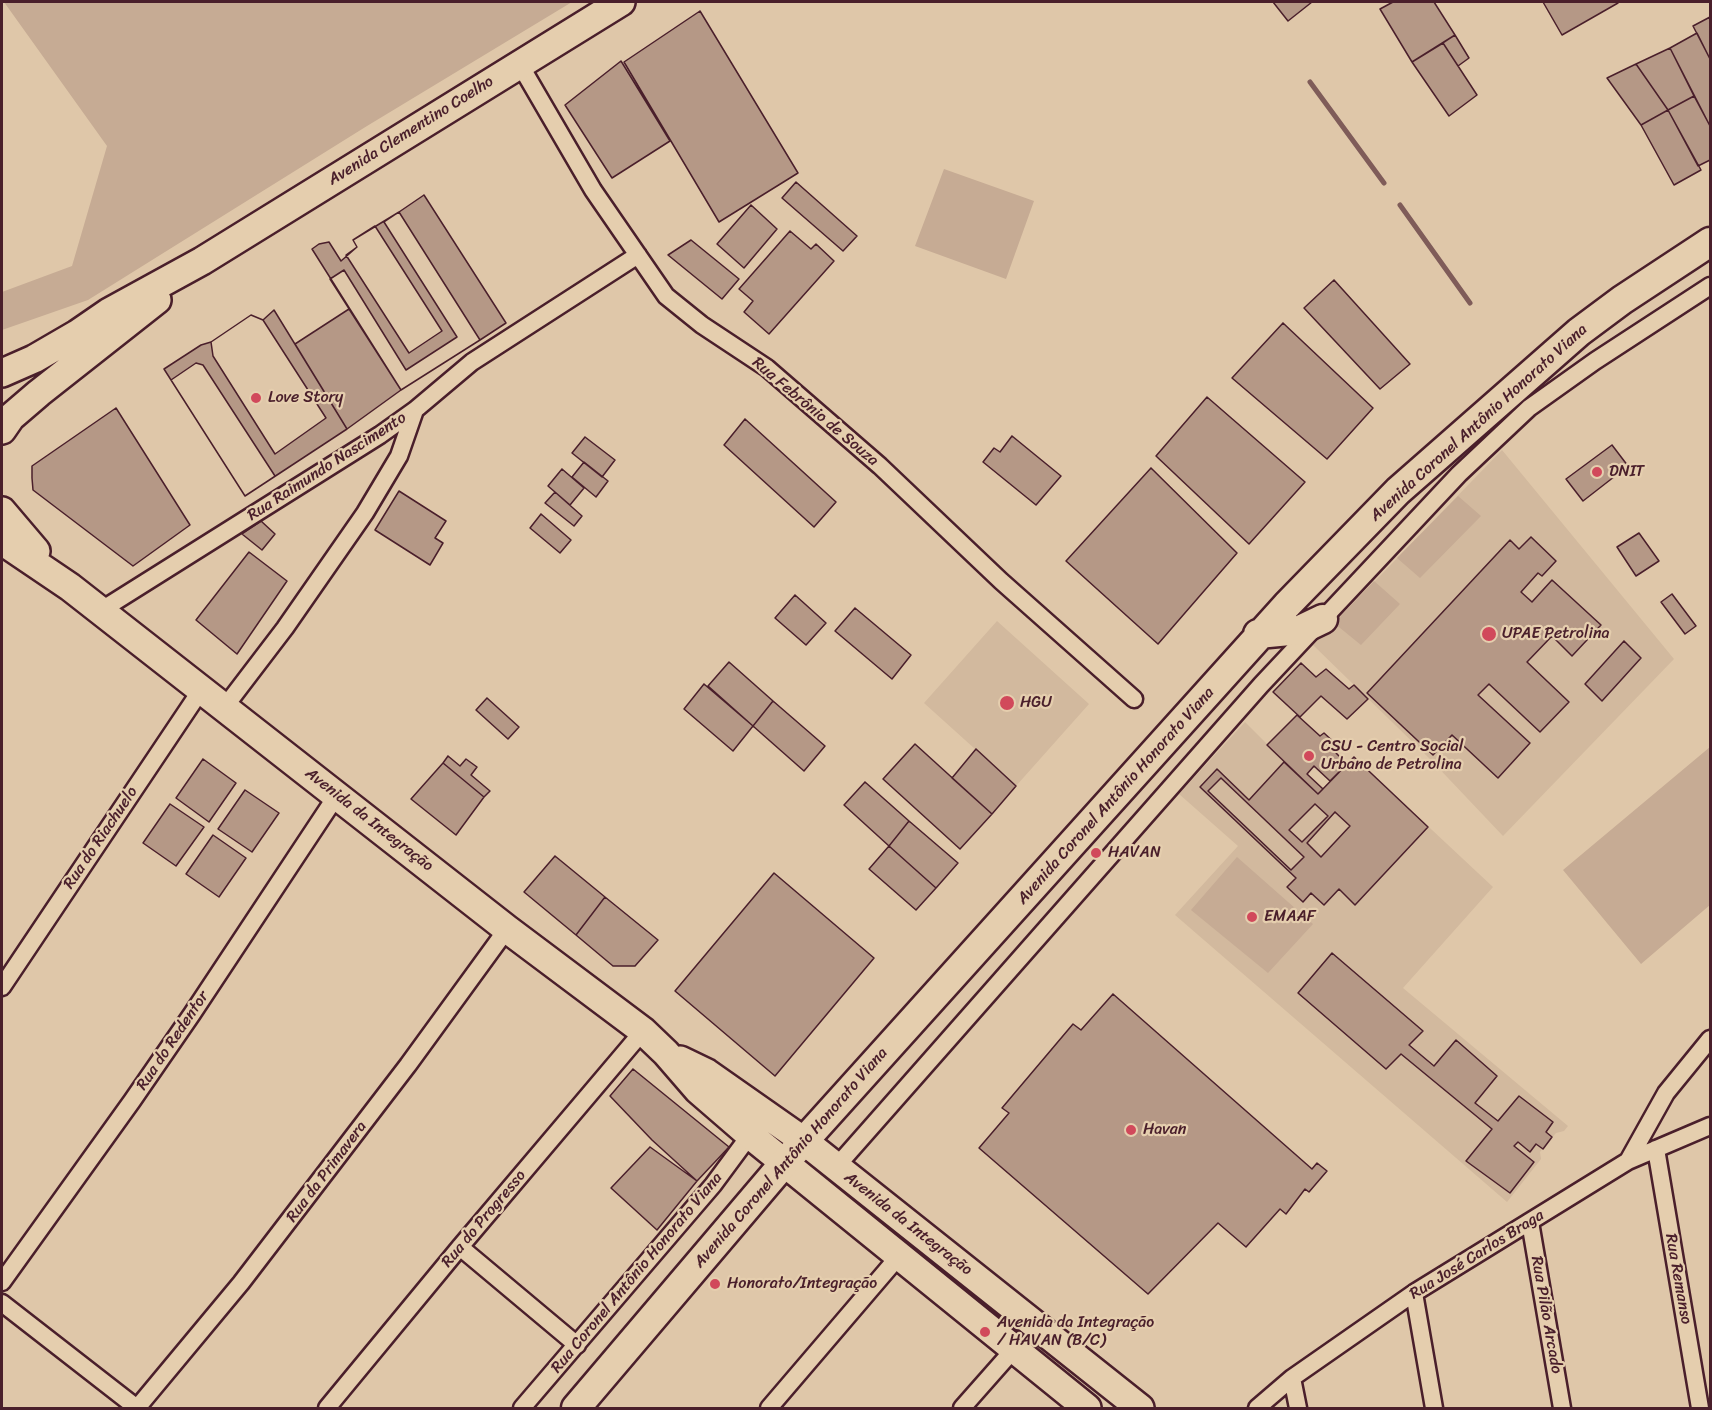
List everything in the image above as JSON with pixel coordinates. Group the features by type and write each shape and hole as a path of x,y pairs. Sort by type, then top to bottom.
{"highway":[{"name":"Avenida Coronel Antônio Honorato Viana","path":"576,1408 785,1162 1199,704 1258,634 1398,491 1579,332 1622,300 1708,245"},
{"path":"1258,634 1300,630 1323,619"}],"main road":[{"name":"Avenida Clementino Coelho","path":"2,373 34,359 109,312 202,261 621,2"},
{"name":"Avenida Clementino Coelho","path":"2,429 11,417 202,261"},
{"name":"Avenida da Integração","path":"2,511 19,533 70,587"},
{"name":"Avenida da Integração","path":"2,541 70,587 507,929 643,1031 666,1053 698,1090 750,1135 1087,1408"},
{"name":"Avenida da Integração","path":"666,1053 707,1073 804,1141 1140,1408"}],"street":[{"name":"Rua Febrônio de Souza","path":"519,63 593,190 666,296 702,325 767,368 880,466 1001,581 1134,699"},
{"name":"Rua Raimundo Nascimento","path":"100,611 380,435 415,410 472,362 638,255"},
{"path":"836,1167 1206,746 1459,474 1529,408 1595,361 1710,286"},
{"path":"224,708 285,628 365,513 399,456 415,410"},
{"name":"Rua do Riachuelo","path":"2,987 201,690"},
{"name":"Rua do Redentor","path":"2,1282 186,1024 337,795"},
{"name":"Rua da Primavera","path":"137,1408 242,1283 408,1065 507,929"},
{"name":"Rua do Progresso","path":"327,1408 643,1031"},
{"path":"1628,1161 1666,1093 1710,1039"},
{"name":"Rua José Carlos Braga","path":"1257,1408 1292,1378 1414,1293 1628,1161 1710,1126"},
{"name":"Rua Coronel Antônio Honorato Viana","path":"522,1408 713,1185 750,1135"},
{"name":"Rua Remanso","path":"1656,1149 1700,1408"},
{"name":"Rua Pilão Arcado","path":"1530,1222 1562,1408"},
{"path":"460,1247 577,1346"},
{"path":"769,1408 899,1256"},
{"path":"1414,1293 1434,1408"},
{"path":"2,1303 137,1408"},
{"path":"962,1408 1015,1348"},
{"path":"1292,1378 1298,1408"}],"shaded area":[{"path":"4,2 572,2 367,126 88,300 2,330 2,292 72,266 107,146"},
{"path":"944,169 1034,201 1006,279 915,246"},
{"name":"UPAE Petrolina","path":"1502,450 1674,659 1503,836 1430,759 1313,645"},
{"path":"1458,496 1481,516 1420,578 1397,558"},
{"path":"1374,581 1400,604 1361,645 1334,623"},
{"name":"HGU","path":"997,621 1089,704 1016,786 924,703"},
{"path":"1245,722 1317,794 1354,757 1493,887 1403,988 1568,1126 1564,1131 1556,1133 1540,1152 1541,1159 1507,1202 1175,915 1238,846 1179,794"},
{"path":"1710,747 1710,905 1641,964 1563,870"},
{"name":"EMAAF","path":"1237,857 1313,924 1268,973 1191,910"}],"building":[{"path":"1273,2 1312,2 1288,21"},
{"path":"1393,2 1434,2 1455,35 1412,62 1380,9"},
{"path":"1543,2 1617,2 1618,3 1562,35"},
{"path":"700,11 798,173 719,222 624,62"},
{"path":"1710,17 1710,59 1693,26"},
{"path":"1697,33 1710,59 1710,126 1670,48"},
{"path":"1455,35 1469,58 1458,66 1443,43"},
{"path":"1443,43 1477,95 1449,116 1412,62"},
{"path":"1670,48 1694,96 1668,110 1636,64"},
{"path":"621,61 670,141 612,178 565,105"},
{"path":"1636,64 1668,110 1641,125 1607,78"},
{"path":"1694,96 1710,126 1710,160 1698,166 1668,110"},
{"path":"1668,110 1701,170 1674,185 1641,125"},
{"path":"796,182 857,236 843,251 782,198"},
{"path":"424,195 506,323 480,340 399,212"},
{"path":"751,205 777,229 744,268 717,244"},
{"path":"399,212 480,340 401,390 330,279 344,270 406,370 457,337 384,222"},
{"path":"399,212 480,340 401,390 312,249 319,244 329,242 341,261 357,247 353,240"},
{"path":"375,226 442,331 409,353 346,255 357,247 353,240"},
{"path":"790,231 811,249 816,244 834,261 769,334 744,312 753,301 739,289"},
{"path":"691,240 739,279 722,299 668,255"},
{"path":"1334,280 1410,364 1380,389 1304,308"},
{"path":"349,309 401,390 347,429 295,344"},
{"path":"274,310 347,429 245,496 164,369 201,345 211,342 251,315 263,320"},
{"path":"251,315 263,320 326,418 275,454 213,356 211,342"},
{"path":"1283,323 1373,408 1327,459 1232,378"},
{"path":"196,363 203,365 275,476 245,496 171,380"},
{"path":"1207,397 1305,482 1249,544 1156,456"},
{"path":"116,408 190,525 133,566 33,490 32,466"},
{"path":"745,419 836,502 814,527 724,445"},
{"path":"1012,436 1061,476 1036,505 983,462 994,448 1000,452"},
{"path":"585,437 615,460 602,477 572,453"},
{"name":"DNIT","path":"1612,445 1628,466 1583,501 1566,479"},
{"path":"584,462 608,481 596,497 572,477"},
{"path":"1151,468 1237,553 1158,644 1066,561"},
{"path":"562,469 584,488 570,505 548,486"},
{"path":"399,491 446,521 435,538 443,543 430,565 375,530"},
{"path":"555,492 582,516 574,526 545,503"},
{"path":"541,514 571,540 560,553 530,528"},
{"path":"261,521 275,534 262,550 242,534"},
{"path":"1639,533 1659,561 1636,576 1617,547"},
{"name":"UPAE Petrolina","path":"1531,537 1556,561 1542,576 1538,573 1521,592 1532,602 1552,580 1601,625 1572,656 1552,636 1527,662 1569,702 1540,732 1489,684 1478,695 1530,743 1498,778 1452,735 1433,755 1367,693 1510,540 1519,549"},
{"path":"249,552 287,581 237,654 196,620"},
{"path":"1672,594 1696,626 1685,634 1661,602"},
{"path":"795,595 826,623 806,645 775,618"},
{"path":"855,608 911,655 892,679 835,631"},
{"name":"UPAE Petrolina","path":"1624,641 1641,658 1602,701 1585,684"},
{"path":"729,662 773,701 753,726 708,686"},
{"path":"1301,663 1316,677 1326,669 1349,689 1354,685 1368,699 1347,719 1321,696 1300,717 1273,692"},
{"path":"704,684 753,726 733,751 684,709"},
{"path":"487,698 519,727 508,739 476,710"},
{"path":"773,701 825,746 804,771 753,726"},
{"name":"CSU - Centro Social Urbano de Petrolina","path":"1297,715 1320,736 1324,733 1338,746 1333,750 1347,764 1330,781 1314,766 1307,774 1323,789 1318,794 1267,745"},
{"path":"915,744 992,814 960,849 883,779"},
{"path":"976,749 1016,786 992,814 952,778"},
{"path":"448,756 460,766 466,759 477,767 471,775 490,791 484,797 443,763"},
{"path":"1354,757 1428,827 1355,905 1339,889 1324,905 1311,893 1303,902 1287,887 1296,878 1200,787 1217,769 1249,800 1284,762 1318,794","holes":["1335,812 1350,826 1321,857 1307,843"]},
{"path":"203,759 236,783 209,822 176,798"},
{"path":"443,763 484,797 456,835 411,799"},
{"path":"1221,778 1304,857 1291,870 1208,791"},
{"path":"865,782 909,821 889,846 844,805"},
{"path":"245,790 279,813 252,852 218,829"},
{"path":"170,804 204,827 176,866 143,843"},
{"path":"1315,804 1328,816 1302,842 1289,830"},
{"path":"909,821 958,863 936,888 889,846"},
{"path":"213,835 246,858 219,897 186,874"},
{"path":"889,846 936,888 916,910 869,869"},
{"path":"555,856 605,897 576,935 524,892"},
{"path":"774,873 874,958 775,1076 675,991"},
{"path":"605,897 658,940 635,966 613,966 576,935"},
{"name":"EMAAF","path":"1332,953 1423,1031 1409,1045 1434,1066 1456,1040 1497,1076 1475,1103 1498,1121 1519,1096 1553,1122 1546,1132 1552,1137 1543,1149 1536,1144 1530,1152 1518,1142 1514,1146 1534,1162 1510,1193 1466,1161 1492,1129 1401,1054 1386,1069 1298,993"},
{"name":"Havan","path":"1113,994 1312,1169 1317,1163 1327,1171 1309,1192 1305,1189 1286,1214 1280,1209 1246,1247 1218,1223 1148,1294 979,1148 1009,1113 1002,1108 1073,1024 1081,1030"},
{"path":"633,1069 729,1147 697,1181 652,1140 610,1096"},
{"path":"650,1147 697,1181 657,1230 611,1188"}],"waterway":[{"path":"1310,82 1384,183"},
{"path":"1400,205 1470,303"}],"place":[{"name":"Love Story","path":"256,398"},
{"name":"DNIT","path":"1597,472"},
{"name":"UPAE Petrolina","path":"1489,634"},
{"name":"HGU","path":"1007,703"},
{"name":"CSU - Centro Social Urbano de Petrolina","path":"1309,756"},
{"name":"HAVAN","path":"1096,853"},
{"name":"EMAAF","path":"1252,917"},
{"name":"Havan","path":"1131,1130"},
{"name":"Honorato/Integração","path":"715,1284"},
{"name":"Avenida da Integração / HAVAN (B/C)","path":"985,1332"}]}
